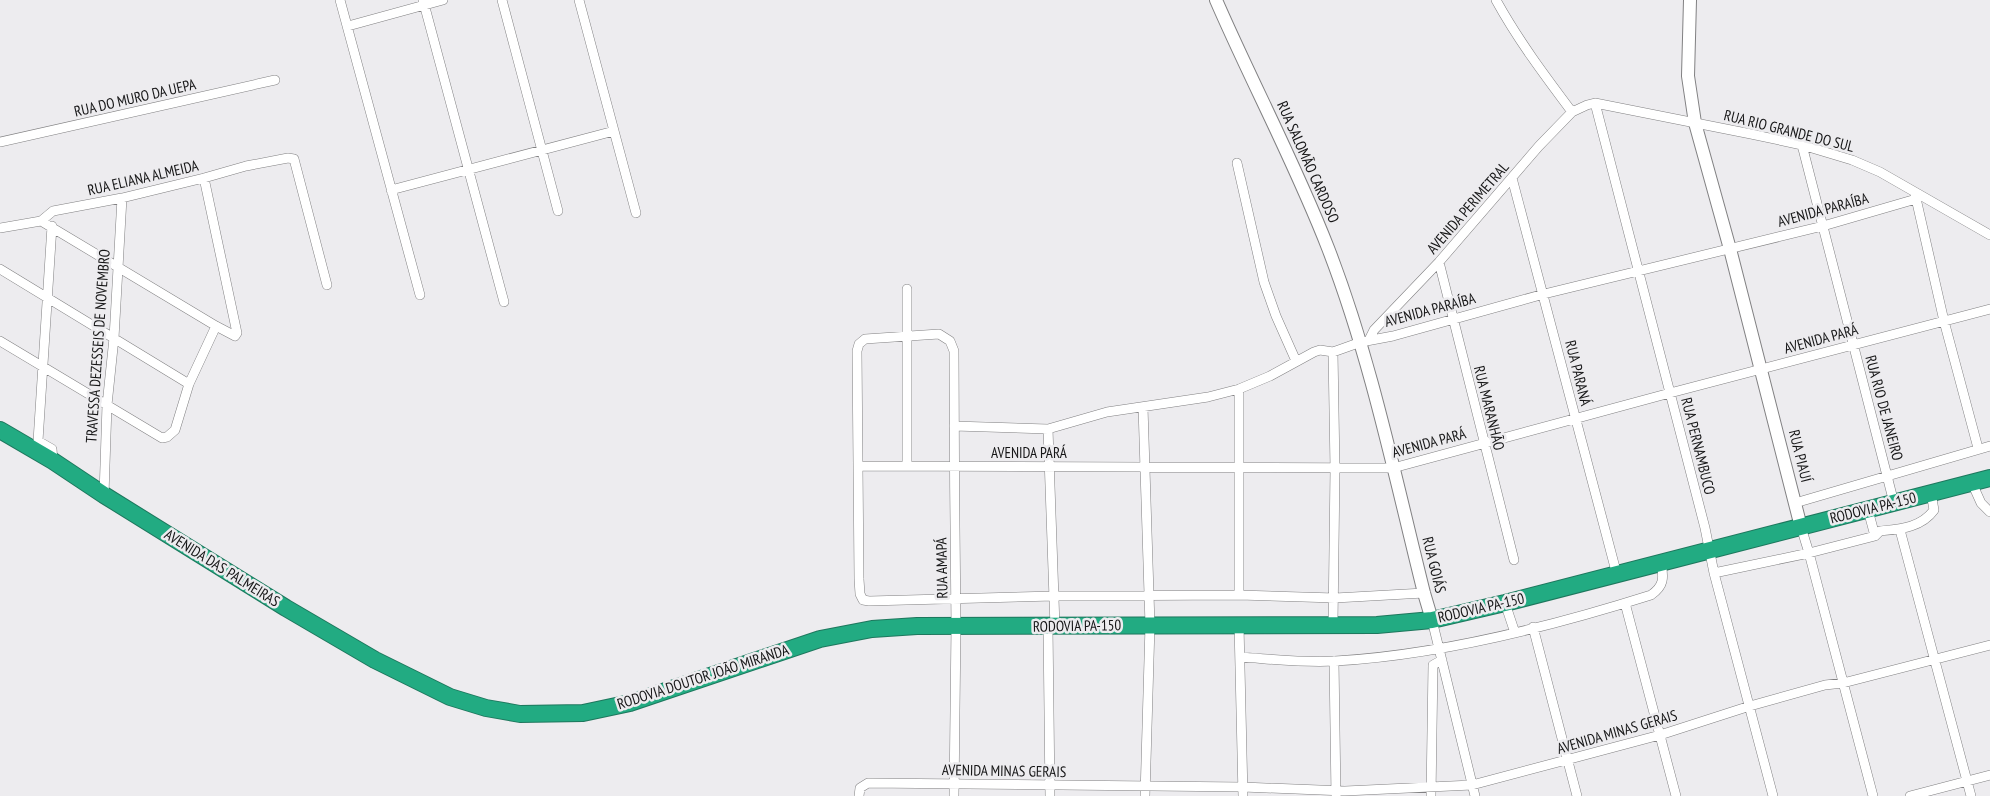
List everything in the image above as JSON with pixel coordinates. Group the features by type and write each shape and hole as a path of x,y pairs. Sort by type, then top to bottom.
{"highway":[{"name":"AVENIDA DAS PALMEIRAS","path":"0,430 53,461 104,495 286,608 375,660 450,697"},
{"name":"RODOVIA PA-150","path":"956,626 1377,625 1432,620 1616,575 1990,478"},
{"name":"RODOVIA DOUTOR JOÃO MIRANDA","path":"450,697 486,708 520,714 583,713 630,703 810,642 846,633 872,629 956,626"}],"street":[{"path":"340,0 420,295"},
{"path":"348,26 424,2 443,0"},
{"path":"502,0 558,211"},
{"path":"580,0 636,213"},
{"name":"RUA SALOMÃO CARDOSO","path":"1216,0 1312,210 1365,341"},
{"path":"1496,0 1510,26 1530,56 1572,112"},
{"name":"RUA PIAUÍ","path":"1690,0 1688,76 1695,123 1730,249 1801,527 1873,796"},
{"path":"424,2 504,302"},
{"name":"RUA DO MURO DA UEPA","path":"0,142 275,80"},
{"name":"AVENIDA PERIMETRAL","path":"1365,341 1439,262 1539,146 1572,112 1595,103"},
{"name":"RUA RIO GRANDE DO SUL","path":"1595,103 1802,145 1864,164 1915,196 1990,235"},
{"name":"RUA PERNAMBUCO","path":"1595,103 1637,271 1670,392 1714,573 1774,796"},
{"path":"392,190 614,131"},
{"name":"RUA RIO DE JANEIRO","path":"1802,145 1894,503"},
{"name":"RUA ELIANA ALMEIDA","path":"0,228 41,221 53,211 122,198 246,166 288,158 294,159 327,285"},
{"path":"1237,163 1264,282 1296,361"},
{"path":"41,221 231,335 237,335 204,178"},
{"name":"RUA PARANÁ","path":"1512,178 1544,294 1616,575"},
{"path":"1915,196 1944,321 1978,448"},
{"name":"AVENIDA PARAÍBA","path":"954,426 1048,429 1107,412 1208,397 1239,389 1270,376 1320,350 1333,352 1365,341 1393,336 1544,294 1823,226 1915,196"},
{"name":"TRAVESSA DEZESSEIS DE NOVEMBRO","path":"104,495 107,405 114,338 122,198"},
{"path":"52,226 38,441 52,448 53,461"},
{"name":"RUA MARANHÃO","path":"1439,262 1514,560"},
{"path":"0,269 189,384"},
{"path":"907,289 907,466"},
{"name":"AVENIDA PARÁ","path":"858,466 1393,468 1670,392 1990,309"},
{"path":"0,341 158,436 168,437 175,430 189,384 216,326"},
{"name":"RUA AMAPÁ","path":"906,335 939,334 950,341 954,351 956,600 954,796"},
{"path":"906,335 864,339 859,344 857,351 859,579 860,594 863,600 1239,595 1335,598 1424,593"},
{"name":"RUA GOIÁS","path":"1365,341 1393,468 1475,796"},
{"path":"1333,352 1335,598 1333,625"},
{"path":"1239,389 1239,595"},
{"path":"1143,407 1150,625 1145,796"},
{"path":"1048,429 1054,596 1051,627 1050,796"},
{"path":"1795,503 1990,446"},
{"path":"1972,482 1981,503 1990,512"},
{"path":"1714,573 1809,553 1875,536 1880,531 1900,530 1922,522 1934,510 1932,493"},
{"path":"1868,510 1875,536"},
{"path":"1900,530 1970,796"},
{"path":"1240,657 1334,662 1440,650 1515,633 1651,595 1660,588 1663,579 1661,563"},
{"path":"1505,603 1515,633"},
{"path":"1625,603 1676,796"},
{"path":"1144,786 1242,791 1239,625"},
{"path":"1533,627 1577,796"},
{"name":"AVENIDA MINAS GERAIS","path":"1242,791 1430,792 1472,785 1660,735 1750,706 1825,685 1843,683 1990,644"},
{"path":"1430,792 1433,665 1442,660"},
{"path":"1334,662 1336,793"},
{"path":"1910,796 1990,775"},
{"name":"AVENIDA MINAS GERAIS","path":"859,796 860,788 868,783 1144,786"}]}
